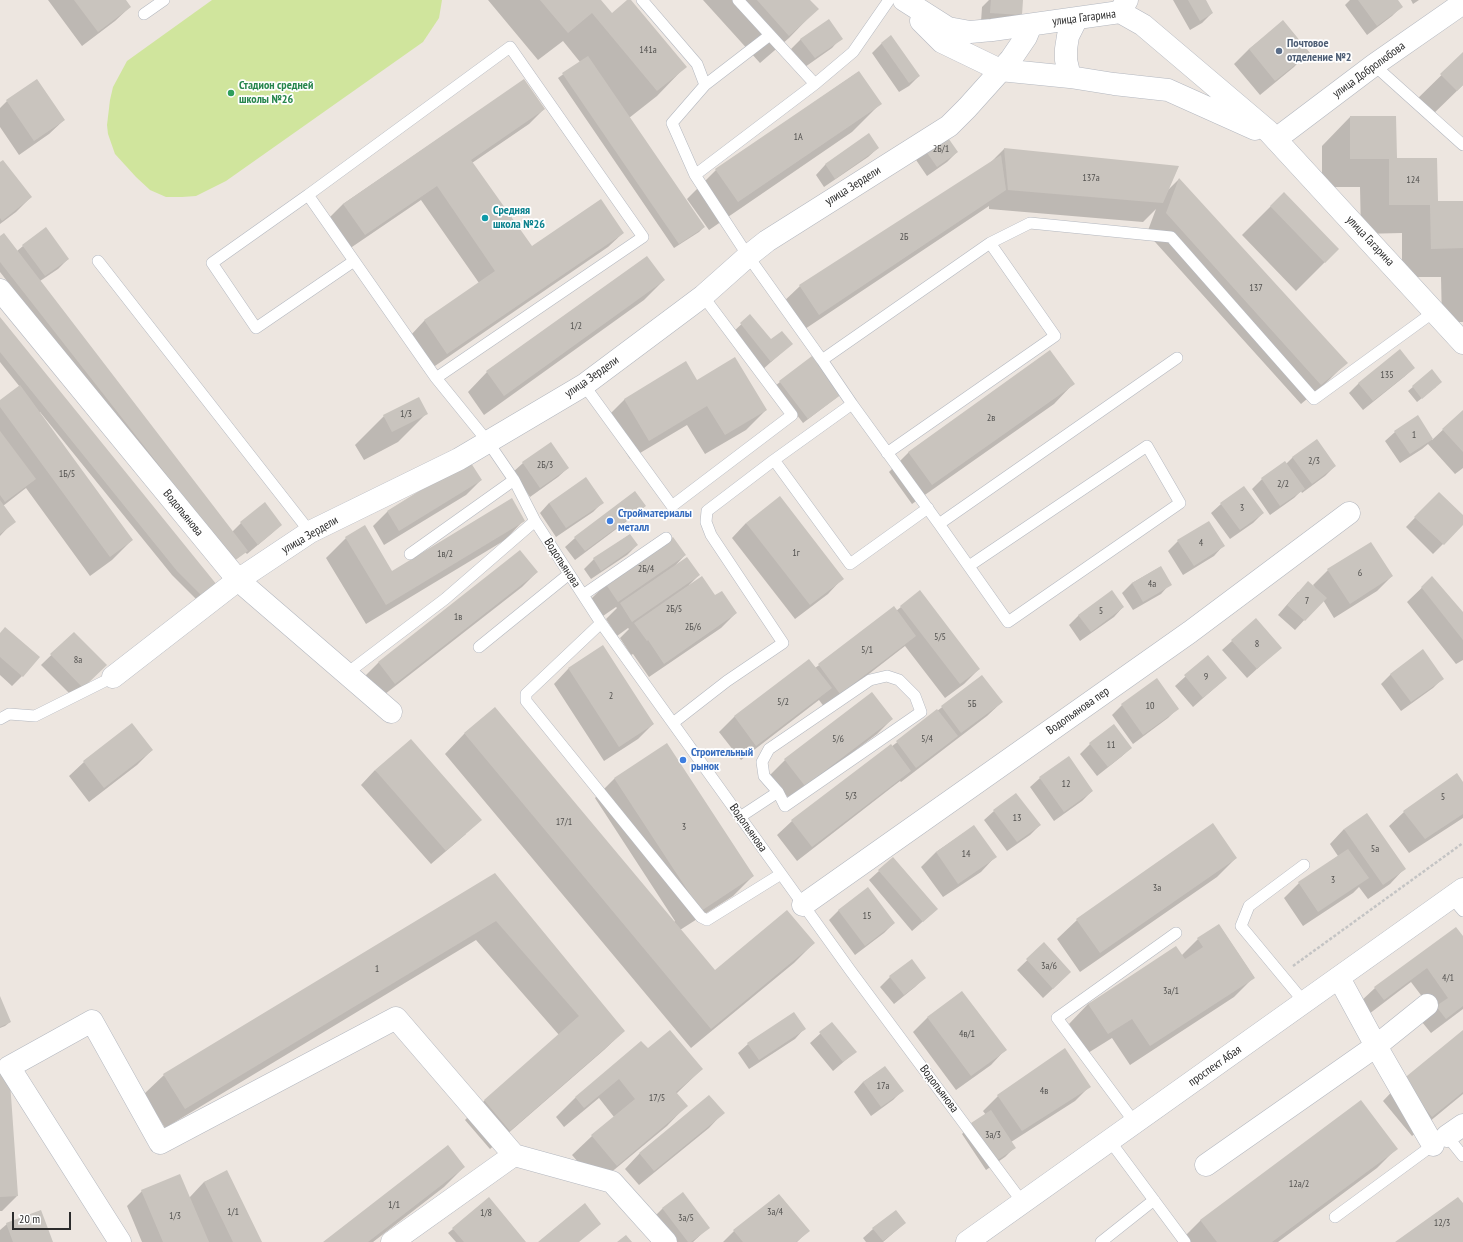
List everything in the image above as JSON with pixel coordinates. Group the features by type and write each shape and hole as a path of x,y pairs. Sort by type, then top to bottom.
{"street":[{"name":"улица Гагарина","path":"900,0 942,42 1000,70 1070,77 1168,90 1276,139"},
{"name":"улица Гагарина","path":"904,0 948,28 970,32 1076,18 1124,6 1143,25 1185,59 1268,131 1463,342"},
{"name":"улица Добролюбова","path":"1276,139 1374,65 1463,3"},
{"path":"1070,77 1066,60 1066,49 1068,36 1076,18"},
{"name":"улица Зердели","path":"113,677 238,580 310,532 459,459 584,385 703,296 767,240 949,126 1020,47 1031,25"},
{"path":"1168,90 1179,85 1184,79 1186,72 1185,59"},
{"name":"Водопьянова","path":"0,290 238,580 390,712"},
{"name":"Водопьянова пер","path":"803,905 1190,632 1349,513"},
{"name":"проспект Абая","path":"967,1242 1024,1203 1304,1002 1459,899"},
{"path":"1339,978 1376,1046 1448,1135"},
{"path":"1206,1164 1376,1046 1427,1005"},
{"path":"120,1242 10,1067 92,1021 160,1143 396,1018 514,1155 612,1182 666,1242"},
{"path":"392,1242 514,1155"}],"lane":[{"path":"144,14 164,0"},
{"path":"642,0 697,64 705,84"},
{"path":"738,0 815,84"},
{"path":"695,175 815,84 853,52 889,0"},
{"path":"770,35 705,84 672,123 695,175 748,256 1008,622 1180,503 1146,446 969,566"},
{"path":"354,261 256,328 212,263 308,195 510,47 643,237 436,378"},
{"path":"1374,65 1462,142"},
{"name":"Водопьянова","path":"308,195 436,378 488,442 514,480 535,521 601,623 850,970 1024,1203"},
{"path":"822,360 990,244 1030,223 1170,237 1314,399 1434,311"},
{"path":"887,453 1055,336 990,244"},
{"path":"98,261 310,532"},
{"path":"584,385 672,506 792,416 703,296"},
{"path":"939,524 1177,358"},
{"path":"673,723 728,681 783,643 711,535 706,522 707,511 774,460 852,404"},
{"path":"774,460 850,564 928,508"},
{"path":"410,554 514,480"},
{"path":"346,674 445,599 535,521"},
{"path":"583,595 666,538"},
{"path":"479,647 569,574"},
{"path":"601,623 526,694 526,701 701,917 707,920 781,874"},
{"path":"887,676 899,680 915,696 922,712 785,806 778,792 764,776 762,762 769,749 870,680 887,676"},
{"path":"0,719 10,714 35,716 113,677"},
{"path":"740,817 778,792"},
{"path":"1304,865 1249,906 1241,926 1304,1002"},
{"path":"1135,1123 1057,1018 1176,933"},
{"path":"1335,1217 1448,1135 1463,1156"},
{"path":"1110,1141 1185,1242"},
{"path":"1101,1242 1154,1200"}],"path":[{"path":"1281,975 1463,843"}],"green space":[{"name":"Стадион средней школы №26","path":"212,0 442,0 439,18 423,42 226,181 196,196 166,197 150,190 115,154 108,134 107,125 113,87 127,61"}],"building":[{"path":"74,0 126,0 131,7 98,32"},
{"path":"540,0 601,0 612,13 627,0 631,0 687,67 657,91 592,13 568,33"},
{"path":"757,0 810,0 819,9 789,36"},
{"path":"991,0 1023,0 1022,15 990,13"},
{"path":"1188,0 1206,0 1213,13 1200,21"},
{"path":"1358,0 1398,0 1403,7 1377,26"},
{"path":"829,19 843,39 815,58 800,39"},
{"name":"Почтовое отделение №2","path":"1283,20 1310,53 1275,81 1249,49"},
{"path":"891,35 920,76 909,83 881,43"},
{"path":"1463,52 1463,85 1457,91 1440,74"},
{"path":"588,56 705,227 679,244 562,73"},
{"path":"859,71 882,104 738,202 715,169"},
{"path":"37,79 65,120 34,141 6,100"},
{"name":"Средняя школа №26","path":"524,79 545,109 471,160 532,246 601,199 624,233 447,354 424,320 495,271 437,186 365,235 343,204"},
{"path":"1350,116 1396,116 1397,158 1437,158 1438,201 1463,201 1463,248 1431,249 1430,205 1389,205 1389,159 1350,159"},
{"path":"944,132 958,152 937,167 923,147"},
{"path":"869,133 879,148 835,179 825,164"},
{"path":"1004,148 1179,166 1163,203 1008,190"},
{"path":"1001,155 1006,190 819,315 799,285"},
{"path":"3,160 32,197 2,221 0,218 0,162"},
{"path":"1179,178 1348,363 1321,385 1166,213"},
{"path":"1284,192 1339,249 1325,263 1270,206"},
{"path":"46,227 69,259 45,276 22,245"},
{"path":"4,233 248,551 234,561 0,262 0,236"},
{"path":"647,256 665,280 504,396 486,371"},
{"path":"750,314 771,339 782,331 793,344 771,362 740,323"},
{"path":"0,317 217,585 204,598 177,571 0,352"},
{"path":"1400,349 1415,368 1373,401 1358,383"},
{"path":"1050,350 1075,384 932,485 908,452"},
{"path":"812,356 842,394 808,419 779,381"},
{"path":"735,357 767,410 725,435 707,406 649,441 624,399 686,361 697,380"},
{"path":"1432,369 1442,382 1422,399 1412,386"},
{"path":"20,385 133,540 110,557 0,407 0,400"},
{"path":"419,397 428,414 392,432 383,415"},
{"path":"1463,410 1463,452 1442,429"},
{"path":"1418,415 1433,439 1410,454 1394,431"},
{"path":"0,431 36,479 5,502 0,495"},
{"path":"1317,439 1336,466 1312,484 1292,457"},
{"path":"551,442 569,468 540,488 522,462"},
{"path":"469,460 482,480 399,531 387,511"},
{"path":"1285,461 1305,489 1280,506 1261,478"},
{"path":"586,477 604,503 566,528 549,503"},
{"path":"1244,486 1264,513 1240,530 1220,503"},
{"name":"Стройматериалы металл","path":"635,491 646,506 585,551 574,537"},
{"path":"1439,492 1463,515 1463,525 1444,545 1414,517"},
{"path":"780,496 844,579 810,605 746,523"},
{"path":"512,498 525,521 386,605 345,537 365,525 392,571"},
{"path":"0,500 16,522 0,534"},
{"path":"265,502 282,525 258,545 240,522"},
{"path":"1209,521 1225,546 1194,566 1177,540"},
{"path":"630,534 638,545 601,571 593,558"},
{"path":"673,537 686,555 618,602 605,583"},
{"path":"1371,542 1393,576 1350,604 1327,569"},
{"path":"520,550 538,572 395,684 378,662"},
{"path":"687,557 700,575 632,622 620,603"},
{"path":"1161,566 1172,585 1143,602 1132,583"},
{"path":"702,576 715,595 722,591 737,613 664,664 648,640 647,641 634,623"},
{"path":"1432,576 1463,612 1463,640 1421,587"},
{"path":"1308,581 1327,598 1305,621 1287,605"},
{"path":"920,590 980,669 960,684 900,606"},
{"path":"1112,590 1124,607 1091,632 1078,615"},
{"path":"894,606 916,636 840,694 818,664"},
{"path":"1256,618 1282,648 1257,669 1231,640"},
{"path":"5,627 40,657 23,677 0,657 0,633"},
{"path":"74,632 107,665 83,688 50,654"},
{"path":"603,645 654,724 619,747 568,668"},
{"path":"1423,649 1444,679 1411,702 1390,674"},
{"path":"1208,655 1227,678 1203,698 1184,675"},
{"path":"809,659 832,688 756,746 734,716"},
{"path":"982,675 1003,702 961,733 941,706"},
{"path":"1157,678 1179,709 1143,735 1121,704"},
{"path":"872,692 893,719 805,786 784,759"},
{"path":"495,707 715,970 787,910 815,943 711,1029 464,733"},
{"path":"937,709 958,736 916,768 896,741"},
{"path":"132,723 153,750 104,788 83,761"},
{"path":"1114,724 1132,748 1108,767 1089,743"},
{"path":"411,739 482,820 446,851 375,770"},
{"path":"667,743 754,876 701,911 614,778"},
{"path":"891,744 911,771 812,847 791,820"},
{"path":"1069,756 1093,791 1064,812 1039,777"},
{"path":"1457,773 1463,782 1463,814 1425,839 1403,811"},
{"path":"1016,793 1041,825 1017,842 993,810"},
{"path":"1367,813 1406,869 1383,885 1344,829"},
{"path":"1213,823 1237,858 1100,953 1076,919"},
{"path":"974,825 997,857 958,884 936,852"},
{"path":"1348,849 1369,878 1318,912 1298,882"},
{"path":"893,857 938,909 923,922 878,870"},
{"path":"495,873 625,1031 510,1131 484,1100 579,1016 496,921 185,1109 163,1074"},
{"path":"868,887 895,923 865,946 838,910"},
{"path":"1219,924 1255,978 1150,1046 1132,1019 1108,1034 1088,1004 1176,946 1185,959 1203,947 1197,938"},
{"path":"1456,927 1463,936 1463,1006 1446,1019 1436,1006 1448,998 1427,968 1384,1000 1374,987"},
{"path":"1044,942 1071,972 1053,989 1026,959"},
{"path":"912,959 926,978 904,995 889,976"},
{"path":"962,991 1007,1050 971,1076 927,1017"},
{"path":"0,996 11,1022 0,1027"},
{"path":"794,1012 806,1029 759,1060 747,1043"},
{"path":"832,1022 857,1052 843,1062 819,1032"},
{"path":"670,1030 703,1069 676,1092 688,1106 617,1166 591,1135 635,1099 619,1079 584,1108 575,1097 641,1041 648,1048"},
{"path":"1463,1030 1463,1092 1432,1117 1402,1080"},
{"path":"1065,1048 1091,1087 1022,1131 997,1095"},
{"path":"885,1066 904,1091 881,1107 863,1082"},
{"path":"9,1067 18,1196 0,1197 0,1068"},
{"path":"709,1095 725,1113 654,1171 639,1153"},
{"path":"1361,1100 1398,1149 1272,1242 1217,1242 1200,1220"},
{"path":"991,1110 1016,1148 996,1161 971,1123"},
{"path":"448,1145 465,1167 368,1242 323,1242"},
{"path":"227,1170 262,1242 233,1242 204,1182"},
{"path":"180,1174 209,1242 163,1242 141,1190"},
{"path":"683,1192 710,1228 691,1242 688,1242 662,1208"},
{"path":"779,1194 810,1231 796,1242 743,1242 733,1230"},
{"path":"489,1197 526,1242 464,1242 452,1228"},
{"path":"1458,1197 1463,1203 1463,1242 1395,1242"},
{"path":"585,1203 601,1224 579,1242 538,1242"},
{"path":"41,1210 53,1242 13,1242 6,1223"},
{"path":"896,1210 906,1223 883,1241 872,1228"},
{"path":"626,1235 632,1242 617,1242"}],"place":[{"name":"Почтовое отделение №2","path":"1279,51"},
{"name":"Стадион средней школы №26","path":"231,93"},
{"name":"Средняя школа №26","path":"485,218"},
{"name":"Стройматериалы металл","path":"610,521"},
{"name":"Строительный рынок","path":"683,760"}]}
